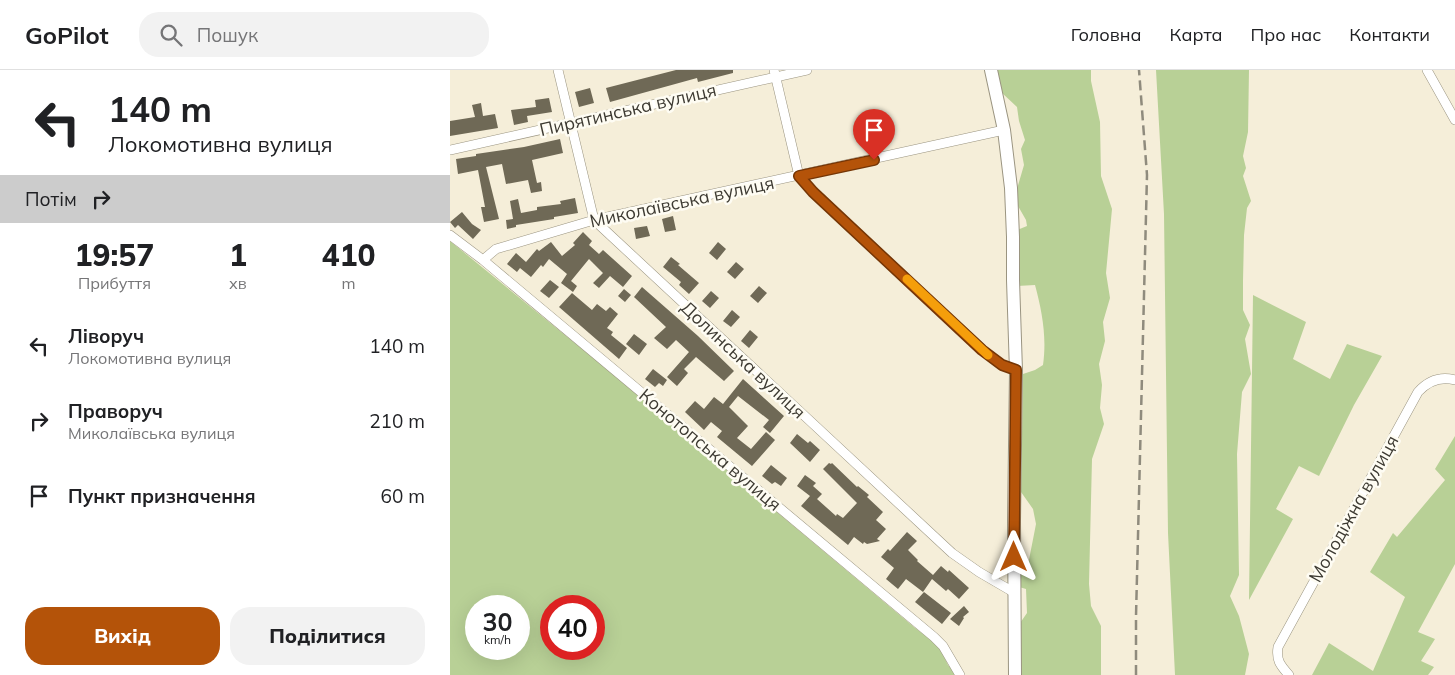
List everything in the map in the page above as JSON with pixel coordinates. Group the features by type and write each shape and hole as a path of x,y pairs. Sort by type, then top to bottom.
{"street":[{"path":"558,70 594,220"},
{"name":"Пирятинська вулиця","path":"450,150 775,73 807,70"},
{"path":"991,70 1004,130 1012,198 1014,237 1013,280 1016,370 1015,675"},
{"path":"1427,70 1455,120"},
{"path":"775,73 799,176 813,192 982,350 1002,365 1016,370"},
{"name":"Миколаївська вулиця","path":"483,260 496,249 594,220 1004,130"},
{"name":"Долинська вулиця","path":"594,220 952,554 1015,593"},
{"name":"Конотопська вулиця","path":"450,235 483,260 934,637 944,646 960,675"},
{"name":"Молодіжна вулиця","path":"1289,675 1280,665 1277,656 1278,646 1418,392 1434,380 1445,377 1455,380"}],"green space":[{"path":"995,70 1091,70 1091,81 1100,122 1101,176 1112,209 1106,273 1110,298 1103,322 1105,341 1099,364 1102,385 1100,408 1104,424 1092,459 1089,584 1091,606 1101,626 1101,675 1019,675 1018,626 1027,613 1026,589 1019,587 1019,572 1027,570 1036,524 1033,509 1021,492 1023,374 1043,365 1044,334 1042,314 1035,285 1017,286 1015,231 1027,226 1026,220 1014,199 1024,165 1021,149 1025,140 1017,107 1001,92"},
{"path":"1156,70 1249,70 1248,132 1243,156 1246,168 1243,176 1251,201 1247,208 1244,235 1243,310 1250,325 1245,339 1251,374 1242,392 1237,454 1239,575 1230,596 1239,616 1249,654 1245,675 1175,675 1168,533 1164,214"},
{"path":"450,241 939,646 948,665 957,675 450,675"},
{"path":"1253,295 1306,322 1293,359 1330,379 1347,344 1382,356 1354,405 1319,476 1299,466 1276,509 1293,519 1249,600"},
{"path":"1455,436 1455,564 1418,632 1435,639 1421,661 1434,667 1428,675 1312,675 1329,643 1373,671 1405,597 1370,572 1393,533 1397,537 1445,480 1435,469"}],"building":[{"path":"676,70 733,70 733,73 698,82 697,78 610,102 606,88"},
{"path":"590,88 594,103 579,107 575,92"},
{"path":"549,98 552,112 527,116 528,122 514,125 511,110 536,107 535,100"},
{"path":"481,103 483,116 495,114 498,128 450,136 450,121 475,117 472,105"},
{"path":"560,139 563,153 532,160 537,183 541,182 542,191 531,193 528,180 506,184 502,164 486,167 499,219 484,222 481,207 485,207 478,170 458,174 456,159"},
{"path":"575,198 578,213 516,225 516,227 507,229 506,220 513,219 510,201 518,199 521,213 537,210 537,207 561,204 560,201"},
{"path":"462,212 472,224 481,230 473,239 458,225 455,228 450,222"},
{"path":"673,216 676,230 665,232 662,219"},
{"path":"647,226 650,236 636,239 634,228"},
{"path":"583,232 592,241 589,245 599,254 603,250 632,276 623,287 610,276 599,288 593,283 603,273 589,259 571,281 577,286 573,292 561,283 567,274 549,259 531,277 520,268 517,272 507,264 516,253 526,262 537,249 539,251 551,242 562,256 575,245 573,243"},
{"path":"718,242 726,249 717,260 709,253"},
{"path":"671,257 699,283 689,294 679,285 681,282 663,267"},
{"path":"736,262 744,269 735,279 727,272"},
{"path":"550,280 559,287 549,298 540,291"},
{"path":"759,286 767,293 758,303 750,296"},
{"path":"642,287 698,336 734,371 724,381 696,357 684,369 688,373 677,386 667,377 689,352 676,340 667,349 654,338 666,327 634,297"},
{"path":"624,289 631,295 625,302 618,296"},
{"path":"711,291 719,298 710,308 702,301"},
{"path":"572,293 592,310 597,304 606,311 610,307 618,314 607,328 613,332 611,335 627,348 619,359 559,307"},
{"path":"732,310 740,317 731,327 723,321"},
{"path":"750,330 758,337 749,348 741,341"},
{"path":"634,334 647,344 639,355 626,344"},
{"path":"653,369 667,380 663,386 659,383 655,387 645,379"},
{"path":"743,379 784,416 770,433 763,427 769,420 738,396 729,407 748,426 737,438 751,449 766,432 775,440 752,466 717,437 722,431 711,422 704,430 685,412 695,401 704,409 714,397 723,404"},
{"path":"797,434 808,443 810,441 820,450 810,462 790,443"},
{"path":"829,463 832,463 857,487 869,495 867,497 883,512 876,520 886,529 877,539 880,541 867,544 864,542 863,544 854,537 848,545 801,506 810,496 797,486 805,475 816,483 813,486 822,494 817,499 836,516 837,514 843,518 857,503 823,469"},
{"path":"771,465 787,478 781,486 775,482 772,484 762,476"},
{"path":"907,532 917,541 908,550 917,561 933,575 941,566 948,572 949,570 969,588 959,599 932,579 923,592 906,579 898,589 886,579 894,568 881,557 888,549 890,551"},
{"path":"924,592 951,613 942,624 915,602"},
{"path":"964,606 969,612 963,617 959,626 950,619"}],"railway":[{"path":"1136,675 1147,175 1139,70"}],"slow traffic":[{"path":"907,279 988,355"}],"route":[{"path":"874,160 799,176 813,192 982,350 1002,365 1016,370 1014,557"}]}
